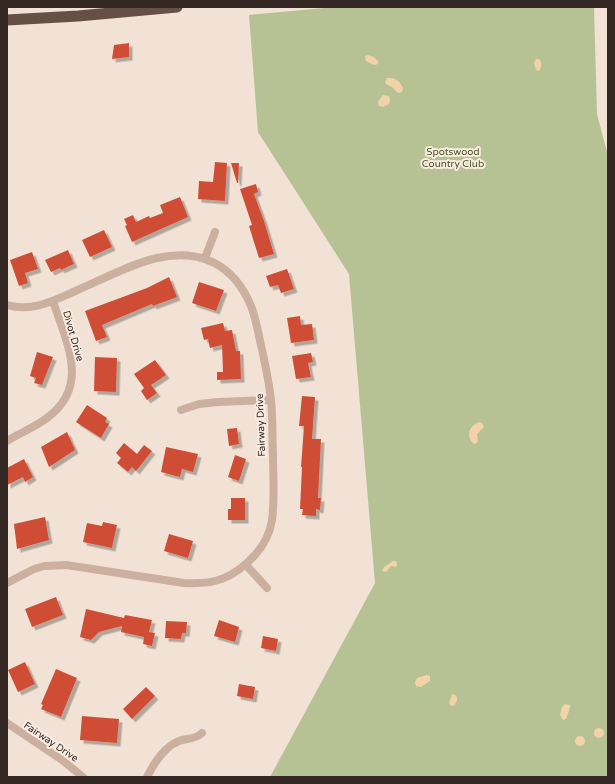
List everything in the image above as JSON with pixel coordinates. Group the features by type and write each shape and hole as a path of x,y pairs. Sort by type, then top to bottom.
{"highway":[{"path":"7,20 78,16 177,7"}],"street":[{"path":"205,258 215,232"},
{"name":"Fairway Drive","path":"7,305 27,308 41,305 146,261 170,256 185,255 196,255 205,258 216,264 236,281 245,293 252,308 268,379 271,400 272,431 272,521 266,540 259,551 238,571 225,578 203,583 184,584 66,565 44,566 25,573 7,583"},
{"name":"Divot Drive","path":"7,441 38,424 55,411 65,399 70,389 72,372 70,354 52,301"},
{"path":"181,410 199,404 271,400"},
{"path":"246,565 267,588"},
{"name":"Fairway Drive","path":"7,724 68,765 83,777"},
{"path":"147,777 168,748 179,741 196,738 202,733"}],"green space":[{"name":"Spotswood Country Club","path":"335,7 594,7 597,114 608,152 608,777 270,777 375,583 349,274 258,132 249,15"}],"sand":[{"path":"368,55 374,57 378,61 378,64 374,65 366,61 365,56"},
{"path":"536,59 539,59 541,63 541,68 539,71 536,70 534,63"},
{"path":"387,78 392,78 398,81 403,88 402,92 398,93 386,84 385,82"},
{"path":"383,95 389,96 390,100 389,104 383,107 379,106 378,102"},
{"path":"479,422 482,423 484,427 477,434 478,442 474,444 471,441 469,432 473,426"},
{"path":"393,561 396,561 396,567 391,566 386,572 382,571 384,567"},
{"path":"427,675 430,676 430,681 421,687 416,686 415,682 417,678"},
{"path":"452,694 456,696 457,699 453,706 449,703"},
{"path":"565,704 570,705 570,708 566,719 563,720 560,715 562,707"},
{"path":"597,728 601,728 603,729 603,737 597,738 594,735 594,731"},
{"path":"578,736 582,736 584,737 584,745 578,746 575,743 575,739"}],"building":[{"path":"129,43 129,57 112,59 114,45"},
{"path":"215,162 227,163 225,201 198,199 199,181 213,182"},
{"path":"231,163 239,163 238,183 237,183"},
{"path":"256,184 258,192 254,194 274,254 259,258 249,226 252,225 240,189"},
{"path":"180,197 188,217 132,242 125,226 127,225 124,219 133,215 136,222 149,216 150,218 163,213 160,205"},
{"path":"104,230 112,247 90,257 82,240"},
{"path":"68,250 74,264 61,270 60,268 51,272 45,260"},
{"path":"32,252 38,269 25,273 28,283 19,286 10,260"},
{"path":"287,269 294,289 281,293 278,285 270,287 266,276"},
{"path":"169,277 177,297 153,306 152,304 102,325 107,337 96,341 85,311 147,288"},
{"path":"199,282 224,290 216,311 192,303"},
{"path":"300,316 301,325 312,324 314,340 291,343 287,318"},
{"path":"223,323 225,331 232,330 236,351 240,351 241,379 217,380 217,372 223,372 222,345 210,348 208,339 204,340 201,328"},
{"path":"37,352 53,357 42,385 34,383 36,378 30,376"},
{"path":"311,353 313,362 308,363 311,377 296,379 292,356"},
{"path":"95,357 117,358 116,392 94,391"},
{"path":"155,360 166,375 151,385 157,393 147,400 141,391 144,388 134,374"},
{"path":"302,396 315,397 312,439 321,439 318,498 321,498 320,510 316,509 316,516 302,515 303,509 300,509 304,426 299,426"},
{"path":"87,405 107,418 105,422 109,424 101,438 76,422"},
{"path":"237,428 239,444 229,446 227,429"},
{"path":"67,432 75,450 49,467 41,447"},
{"path":"124,443 137,454 144,445 152,451 136,471 132,467 128,472 117,463 121,458 116,453"},
{"path":"166,447 198,454 193,472 182,469 180,477 161,472"},
{"path":"235,455 246,459 239,481 228,477"},
{"path":"24,459 33,477 25,482 23,477 7,485 7,468"},
{"path":"231,498 245,498 245,520 228,520 228,509 231,509"},
{"path":"45,517 49,540 17,549 14,524"},
{"path":"103,522 117,525 112,548 83,542 87,523 102,526"},
{"path":"169,534 193,541 188,558 164,551"},
{"path":"56,597 63,615 32,627 25,609"},
{"path":"86,609 124,618 125,615 152,620 149,632 155,633 152,646 143,644 144,637 121,632 122,626 99,632 91,640 80,637"},
{"path":"219,620 239,627 235,642 214,636"},
{"path":"166,621 187,622 186,633 182,633 181,639 165,638"},
{"path":"263,636 278,639 276,651 261,648"},
{"path":"25,662 35,684 18,692 8,670"},
{"path":"56,669 77,678 61,717 41,709 43,705 41,704"},
{"path":"239,684 255,687 253,699 237,696"},
{"path":"146,687 155,696 132,719 123,709"},
{"path":"82,716 119,719 117,743 80,740"}]}
